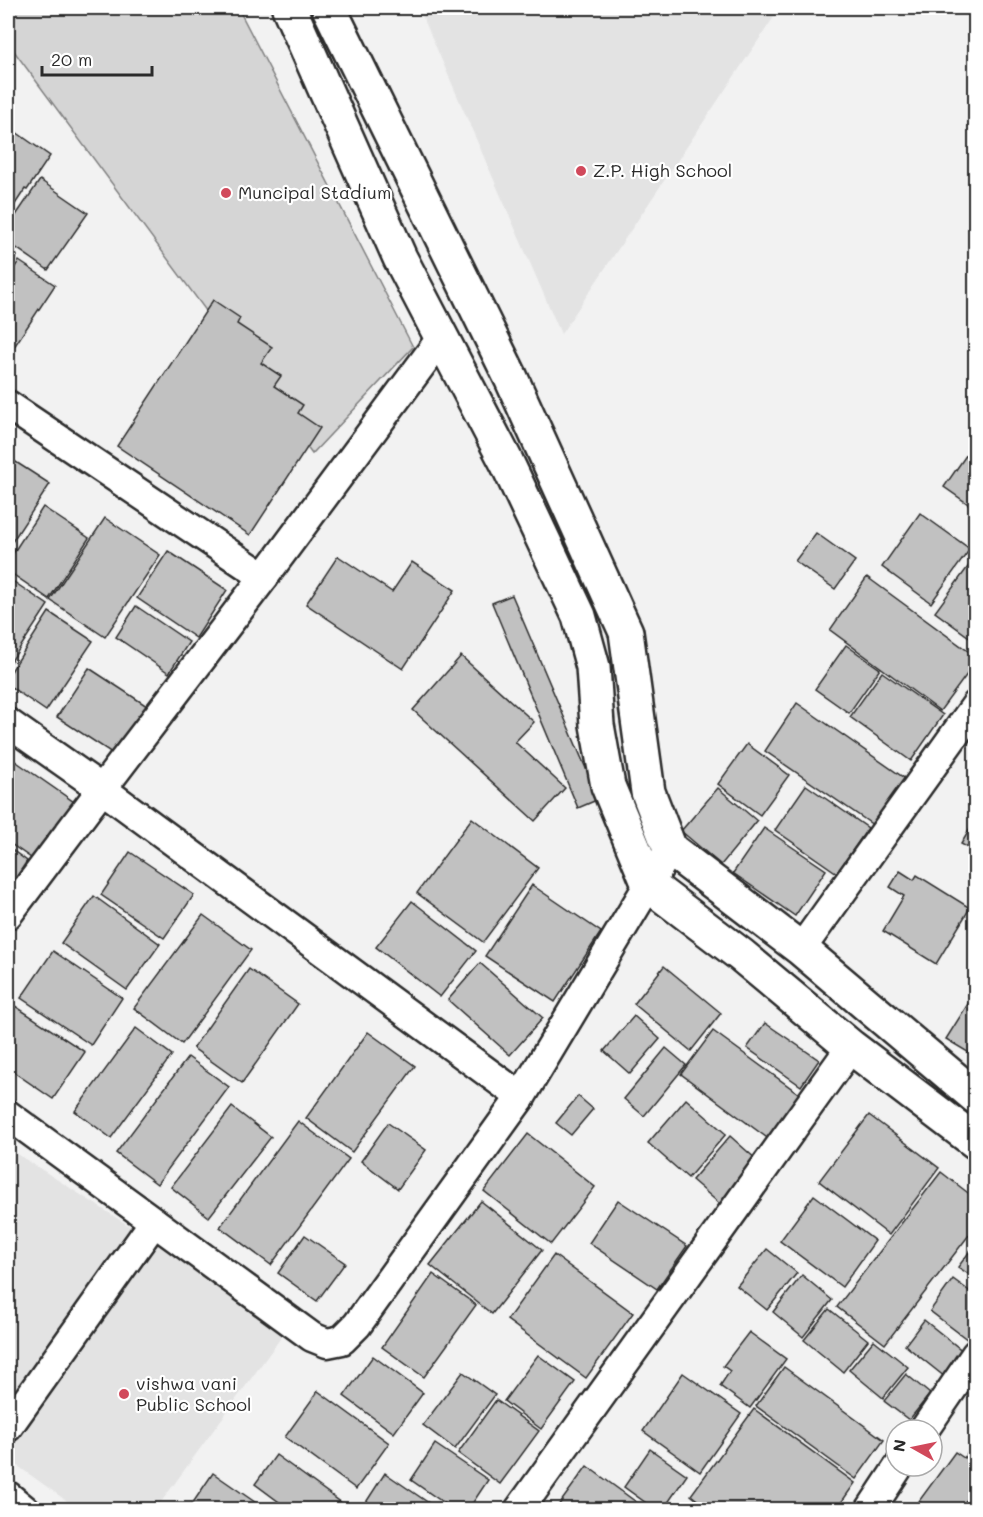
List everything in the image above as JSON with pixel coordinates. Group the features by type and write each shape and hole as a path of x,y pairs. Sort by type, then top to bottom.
{"street":[{"path":"289,8 400,258 507,463 579,616 593,667 597,725 608,786 649,885 741,955 851,1047 975,1142"},
{"path":"329,8 511,378 626,632 648,792 670,849 801,949 975,1097"},
{"path":"8,914 264,577 442,337"},
{"path":"8,405 264,577"},
{"path":"801,949 975,705"},
{"path":"8,723 102,789 521,1097"},
{"path":"8,1115 312,1337 327,1343 342,1340 357,1325 521,1097 670,849"},
{"path":"519,1509 851,1047"},
{"path":"8,1427 154,1222"},
{"path":"932,1418 975,1354"},
{"path":"870,1509 891,1478"},
{"path":"8,1496 25,1509"}],"shaded area":[{"name":"Muncipal Stadium","path":"8,8 238,8 413,347 312,454 8,43"},
{"name":"Z.P. High School","path":"419,8 780,8 561,334"},
{"name":"vishwa vani Public School","path":"8,1148 288,1328 156,1509 78,1509 8,1459"}],"building":[{"path":"13,130 50,156 8,215 8,139"},
{"path":"40,180 88,213 48,270 8,242 8,227"},
{"path":"8,250 17,256 8,270"},
{"path":"19,261 55,285 8,356 8,277"},
{"path":"213,300 240,318 237,324 272,347 261,363 281,376 274,386 303,405 298,413 320,428 250,535 117,446"},
{"path":"976,441 976,506 974,508 944,487"},
{"path":"8,457 50,484 8,548"},
{"path":"43,507 89,538 49,599 8,571 8,561"},
{"path":"920,513 970,549 931,603 882,567"},
{"path":"105,518 160,555 105,637 50,600"},
{"path":"816,533 855,561 835,589 795,561"},
{"path":"168,551 227,590 196,638 137,598"},
{"path":"338,556 392,592 412,562 455,590 403,669 306,604"},
{"path":"973,560 976,562 976,642 935,612"},
{"path":"867,577 976,657 976,662 940,711 830,630"},
{"path":"8,578 48,605 8,666"},
{"path":"512,595 599,799 578,808 492,603"},
{"path":"136,606 189,642 169,673 116,637"},
{"path":"49,612 93,641 46,711 8,685 8,676"},
{"path":"846,645 880,669 849,713 815,689"},
{"path":"461,656 534,722 515,742 565,788 535,821 413,710"},
{"path":"89,668 147,706 115,755 57,717"},
{"path":"882,672 943,715 911,761 850,717"},
{"path":"797,703 907,780 876,827 765,751"},
{"path":"747,744 789,775 760,815 718,784"},
{"path":"8,756 74,802 34,860 8,842"},
{"path":"806,785 868,828 837,873 775,830"},
{"path":"718,788 757,821 721,865 681,831"},
{"path":"472,818 538,868 483,942 417,893"},
{"path":"976,819 976,852 961,844"},
{"path":"764,828 826,870 795,916 733,873"},
{"path":"8,847 27,861 8,890"},
{"path":"130,852 194,895 164,938 101,895"},
{"path":"900,871 914,880 917,875 970,908 936,964 883,931 904,896 890,887"},
{"path":"532,885 601,932 555,1002 485,956"},
{"path":"94,896 160,944 127,990 61,943"},
{"path":"412,901 476,951 440,997 376,947"},
{"path":"203,915 251,950 182,1044 134,1008"},
{"path":"53,951 122,998 91,1045 21,998"},
{"path":"480,963 543,1018 510,1055 448,1000"},
{"path":"664,966 721,1013 691,1051 634,1004"},
{"path":"249,969 298,1004 242,1083 193,1048"},
{"path":"976,991 976,1057 946,1039"},
{"path":"15,1006 85,1052 53,1099 8,1068 8,1018"},
{"path":"634,1016 660,1039 630,1074 604,1051"},
{"path":"765,1023 819,1060 801,1086 747,1048"},
{"path":"136,1028 172,1055 111,1138 75,1111"},
{"path":"713,1031 802,1096 770,1140 681,1074"},
{"path":"368,1032 415,1066 352,1152 306,1118"},
{"path":"666,1048 686,1065 644,1116 624,1099"},
{"path":"188,1057 229,1087 157,1184 116,1153"},
{"path":"578,1096 593,1109 571,1135 556,1123"},
{"path":"686,1099 726,1134 688,1178 648,1143"},
{"path":"232,1107 271,1137 209,1217 171,1187"},
{"path":"869,1115 939,1168 889,1235 819,1181"},
{"path":"298,1121 349,1159 271,1265 220,1227"},
{"path":"388,1123 426,1150 398,1189 361,1161"},
{"path":"528,1134 595,1187 551,1244 484,1191"},
{"path":"730,1136 757,1160 720,1204 692,1180"},
{"path":"941,1172 976,1199 976,1226 885,1344 837,1307"},
{"path":"814,1195 875,1241 842,1287 780,1241"},
{"path":"618,1200 687,1246 657,1289 589,1243"},
{"path":"481,1201 542,1250 492,1314 430,1265"},
{"path":"305,1235 345,1263 317,1301 278,1273"},
{"path":"976,1243 976,1279 958,1267"},
{"path":"767,1249 797,1273 767,1310 737,1286"},
{"path":"554,1255 633,1313 586,1378 507,1320"},
{"path":"433,1274 476,1305 424,1377 382,1347"},
{"path":"802,1275 832,1300 803,1337 773,1312"},
{"path":"953,1279 976,1296 976,1329 968,1340 930,1311"},
{"path":"829,1309 868,1340 843,1372 804,1340"},
{"path":"924,1320 964,1352 945,1377 905,1345"},
{"path":"749,1332 786,1359 750,1408 720,1386 730,1371 723,1366"},
{"path":"874,1340 908,1367 883,1398 849,1370"},
{"path":"538,1355 575,1382 541,1429 504,1401"},
{"path":"373,1356 423,1393 394,1433 344,1396"},
{"path":"784,1367 884,1440 856,1479 756,1406"},
{"path":"463,1372 495,1395 455,1449 423,1425"},
{"path":"683,1373 741,1414 700,1472 643,1431"},
{"path":"906,1374 930,1394 911,1418 906,1418 884,1401"},
{"path":"318,1391 389,1443 356,1489 285,1437"},
{"path":"496,1400 539,1431 500,1484 458,1453"},
{"path":"754,1409 855,1483 836,1510 710,1510 691,1495"},
{"path":"435,1444 488,1480 468,1510 454,1510 411,1480"},
{"path":"650,1449 687,1475 663,1510 656,1510 624,1487"},
{"path":"970,1449 976,1453 976,1487 959,1510 930,1510 919,1501 936,1478 944,1478 944,1467 955,1452 964,1458"},
{"path":"276,1455 346,1506 343,1510 290,1510 255,1484"},
{"path":"587,1466 647,1510 555,1510"},
{"path":"213,1473 262,1507 261,1510 188,1510"},
{"path":"385,1473 439,1510 361,1510"}],"place":[{"name":"Z.P. High School","path":"581,171"},
{"name":"Muncipal Stadium","path":"226,193"},
{"name":"vishwa vani Public School","path":"124,1394"}]}
